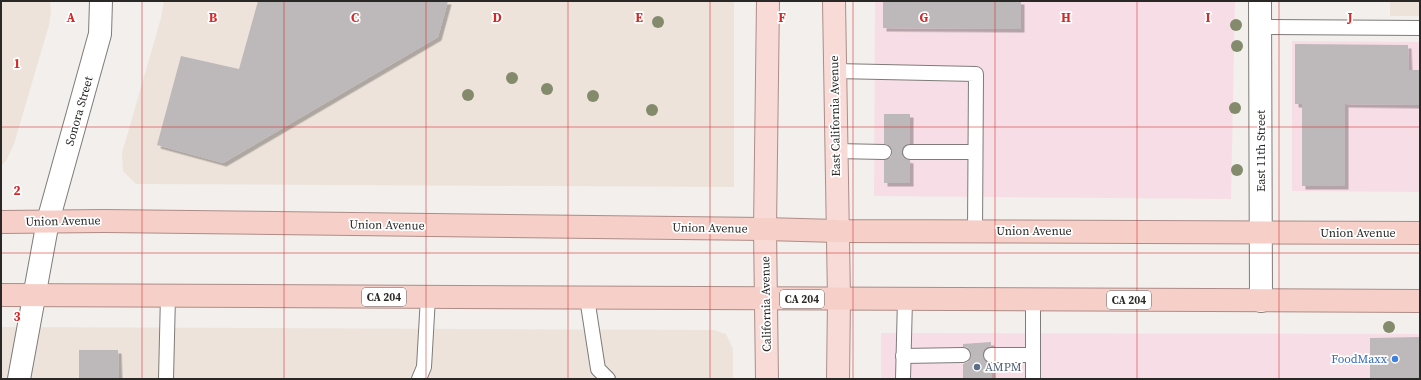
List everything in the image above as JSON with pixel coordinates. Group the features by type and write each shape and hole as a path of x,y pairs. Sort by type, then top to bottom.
{"highway":[{"name":"Union Avenue","path":"1,222 48,221 837,231 1420,233"},
{"name":"CA 204","path":"1,295 1420,301"}],"main road":[{"path":"765,229 768,1"},
{"name":"East California Avenue","path":"834,1 837,231"},
{"name":"California Avenue","path":"765,229 767,379"},
{"path":"837,231 839,299 838,379"}],"street":[{"name":"Sonora Street","path":"19,379 48,221 100,34 101,1"},
{"name":"East 11th Street","path":"1260,1 1261,300"}],"lane":[{"path":"1260,27 1420,28"},
{"path":"835,71 976,74 975,231"},
{"path":"836,151 878,152"},
{"path":"910,152 975,152"},
{"path":"166,379 168,295"},
{"path":"419,379 424,367 428,297"},
{"path":"587,298 598,369 608,379"},
{"path":"903,379 905,299"},
{"path":"1033,299 1033,379"},
{"path":"903,356 963,355"},
{"path":"991,355 1033,355"}],"shaded area":[{"path":"1,1 50,1 51,11 49,25 14,144 6,161 1,166"},
{"path":"164,1 734,1 734,187 136,184 123,171 122,153 161,18"},
{"path":"875,1 1235,1 1231,199 874,196"},
{"path":"1390,1 1420,1 1420,16 1390,16"},
{"path":"1292,41 1420,42 1420,192 1292,191"},
{"path":"1,327 714,330 726,334 733,349 733,379 1,379"},
{"path":"881,333 1420,334 1420,379 881,379"}],"building":[{"path":"258,1 448,1 438,37 223,163 157,145 181,56 239,69"},
{"path":"883,1 1021,1 1021,29 883,28"},
{"path":"1295,44 1408,45 1409,70 1420,70 1420,105 1345,104 1345,186 1302,186 1302,104 1295,104"},
{"path":"884,114 910,114 910,144 905,145 902,156 905,159 910,160 910,183 884,183 884,160 891,157 892,152 889,145 884,144"},
{"name":"FoodMaxx","path":"1420,337 1420,379 1370,379 1370,338"},
{"name":"AMPM","path":"991,342 991,346 984,350 983,355 986,362 991,364 992,379 963,379 963,364 968,362 971,355 970,350 967,347 963,347 963,344"},
{"path":"79,350 118,350 119,379 79,379"}],"place":[{"name":"FoodMaxx","path":"1395,359"},
{"name":"AMPM","path":"977,367"}]}
